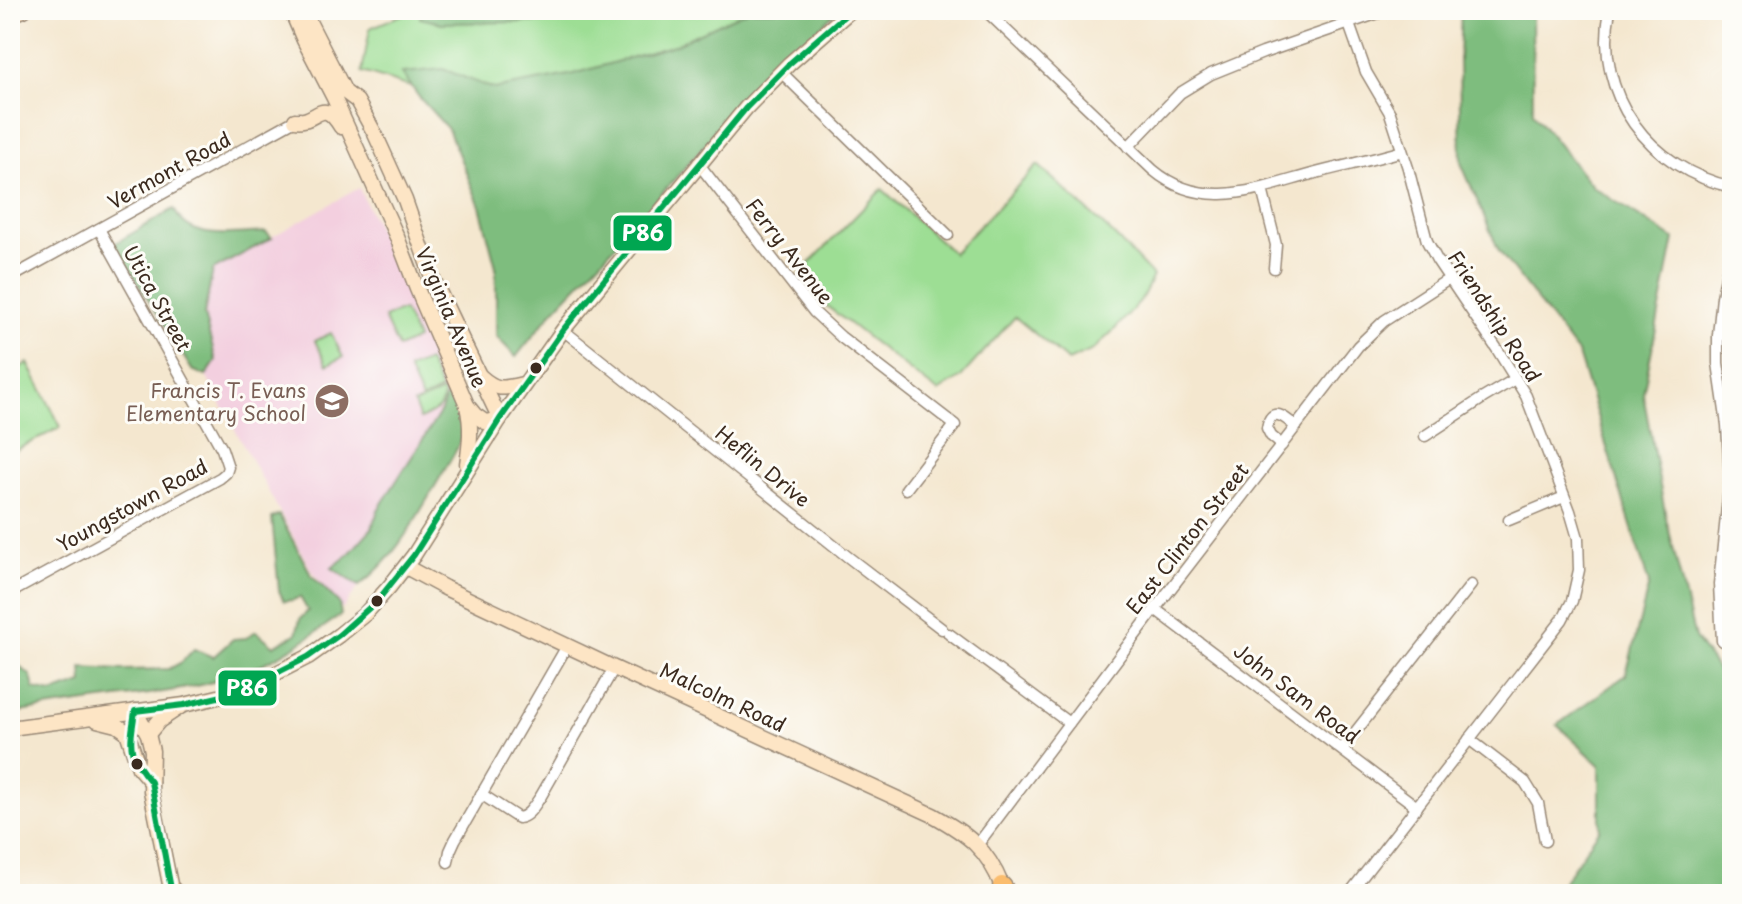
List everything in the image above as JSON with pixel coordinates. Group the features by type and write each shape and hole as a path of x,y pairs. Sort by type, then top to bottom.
{"street":[{"path":"10,15 24,10"},
{"name":"Virginia Avenue","path":"291,10 304,40 345,97 375,134 405,200 432,277 500,419 485,422 467,405 397,237 350,135 345,97 303,10"},
{"path":"10,728 184,705 239,692 308,657 365,614 406,567 523,384 563,330 746,108 781,72 851,10"},
{"path":"985,10 1128,147 1159,175 1178,187 1225,194 1262,189 1402,151"},
{"path":"1128,147 1180,93 1200,79 1263,53 1387,10"},
{"path":"1610,10 1607,33 1611,73 1618,95 1632,121 1654,147 1673,163 1694,175 1732,187"},
{"name":"Friendship Road","path":"1349,24 1366,72 1390,113 1427,241 1531,406 1575,525 1580,553 1572,601 1562,620 1349,894"},
{"path":"781,72 948,235"},
{"name":"Vermont Road","path":"10,278 295,120 345,97"},
{"path":"295,120 302,121 320,112 330,113 350,135"},
{"name":"Ferry Avenue","path":"698,163 806,303 825,323 955,425 906,489"},
{"path":"1262,189 1276,245 1274,268"},
{"name":"Utica Street","path":"99,229 222,449 228,470"},
{"path":"1722,641 1727,625 1718,603 1730,478 1729,411 1720,380 1718,335 1732,246"},
{"name":"East Clinton Street","path":"978,844 1349,358 1372,331 1449,279"},
{"name":"Heflin Drive","path":"563,330 848,557 1069,723"},
{"path":"479,375 496,387 523,384"},
{"path":"1425,436 1515,379"},
{"path":"465,475 471,427 467,405"},
{"path":"1282,445 1268,432 1271,418 1281,415 1296,427"},
{"name":"Youngstown Road","path":"10,593 220,478 228,470"},
{"path":"1509,520 1564,497"},
{"name":"Malcolm Road","path":"406,567 567,646 933,815 978,844 1003,891"},
{"path":"1342,749 1471,585"},
{"name":"John Sam Road","path":"1155,609 1417,807"},
{"path":"448,862 455,840 567,646"},
{"path":"481,794 518,818 528,813 541,796 614,668"},
{"path":"148,734 159,721 184,705"},
{"path":"135,711 148,734 152,751 151,782 173,893"},
{"path":"130,747 135,711"},
{"path":"89,718 117,725 127,732 139,768 151,782"},
{"path":"1469,739 1525,782 1538,803 1545,841"}],"shaded area":[{"name":"Francis T. Evans Elementary School","path":"359,188 451,388 447,391 442,411 378,510 372,528 333,568 359,586 343,609 310,568 206,376 216,361 204,315 213,270"}],"green space":[{"path":"421,10 585,10 543,22 441,23 420,18"},
{"path":"748,10 838,10 754,89 629,231 553,311 516,357 496,336 496,267 480,206 448,129 402,73 443,69 494,89 574,74 674,45"},
{"path":"779,10 707,45 463,103 362,72 370,28 411,11"},
{"path":"1461,10 1532,10 1533,113 1593,187 1674,239 1643,394 1666,518 1695,638 1732,691 1732,894 1555,894 1600,829 1600,765 1557,725 1626,675 1649,584 1578,354 1499,251 1461,163"},
{"path":"1038,165 1114,235 1153,276 1140,302 1093,350 1068,361 1015,317 960,378 938,392 824,304 800,273 882,189 953,253"},
{"path":"174,209 181,220 202,232 266,232 272,238 213,270 204,315 216,361 206,376 192,370 114,244"},
{"path":"403,310 417,339 398,348 384,318"},
{"path":"331,333 343,357 327,365 315,341"},
{"path":"428,361 441,390 422,400 408,369"},
{"path":"28,363 61,427 10,453 10,372"},
{"path":"451,388 459,402 463,419 463,430 456,450 403,538 383,564 359,586 332,568 372,528 378,510 441,411"},
{"path":"443,392 440,407 420,419 414,404"},
{"path":"279,515 312,576 339,603 341,615 275,658 233,676 158,693 10,714 10,658 31,676 34,689 52,693 83,683 82,668 169,669 182,662 194,649 213,657 233,639 246,638 256,631 274,646 296,634 300,619 308,611 300,597 284,601 279,591 272,518"}],"transit line":[{"name":"P86","path":"172,894 151,782 137,764 132,749 135,711 184,705 239,692 308,657 339,635 378,600 414,555 500,419 563,330 746,108 789,64 851,10"}],"place":[{"name":"Francis T. Evans Elementary School","path":"332,401"}]}
